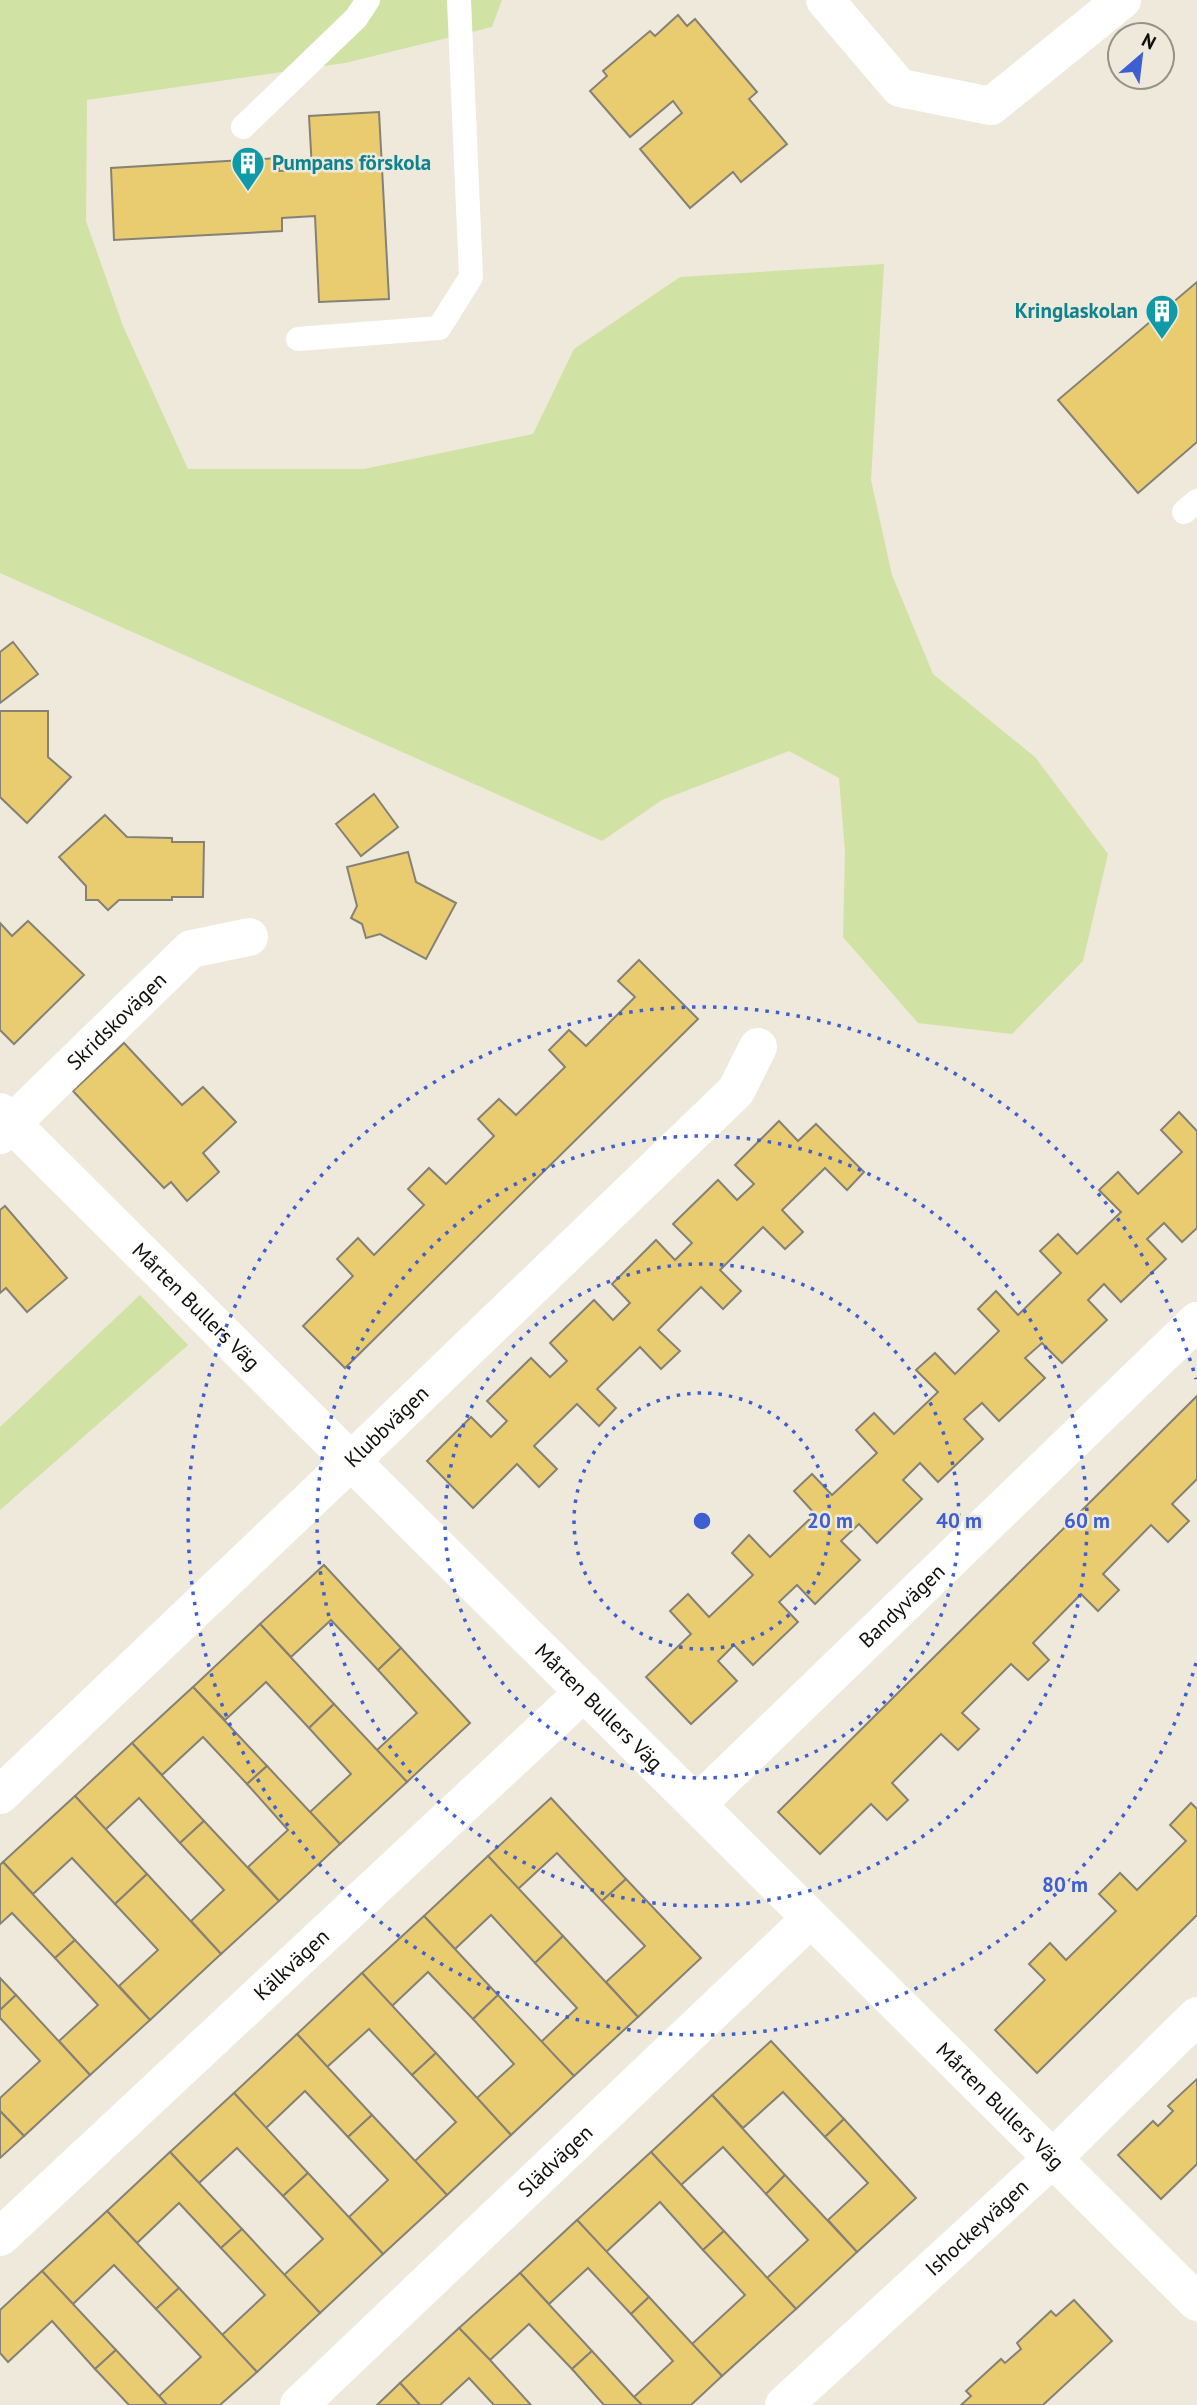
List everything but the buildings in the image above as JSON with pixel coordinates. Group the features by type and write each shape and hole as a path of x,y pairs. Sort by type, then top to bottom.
{"street":[{"path":"825,0 900,88 991,106 1122,0"},
{"name":"Skridskovägen","path":"4,1124 191,949 250,937"},
{"name":"Klubbvägen","path":"0,1795 736,1091 758,1047"},
{"name":"Mårten Bullers Väg","path":"4,1124 351,1461 1197,2302"},
{"name":"Bandyvägen","path":"696,1804 1197,1321"},
{"name":"Kälkvägen","path":"0,2237 584,1692"},
{"name":"Slädvägen","path":"299,2405 811,1918"},
{"name":"Ishockeyvägen","path":"784,2405 1053,2158 1197,2016"}],"lane":[{"path":"243,127 356,18 368,0"},
{"path":"298,339 439,328 471,277 459,0"}],"green space":[{"path":"0,0 502,0 492,27 345,63 87,100 86,221 123,326 188,469 364,469 533,434 574,349 680,277 884,264 871,480 892,575 933,674 1035,757 1108,854 1083,961 1012,1034 918,1023 843,937 845,852 839,778 789,751 662,800 602,841 0,573"},
{"path":"140,1295 188,1345 0,1510 0,1427"}],"place":[{"name":"Pumpans förskola","path":"248,193"},
{"name":"Kringlaskolan","path":"1162,341"}]}
